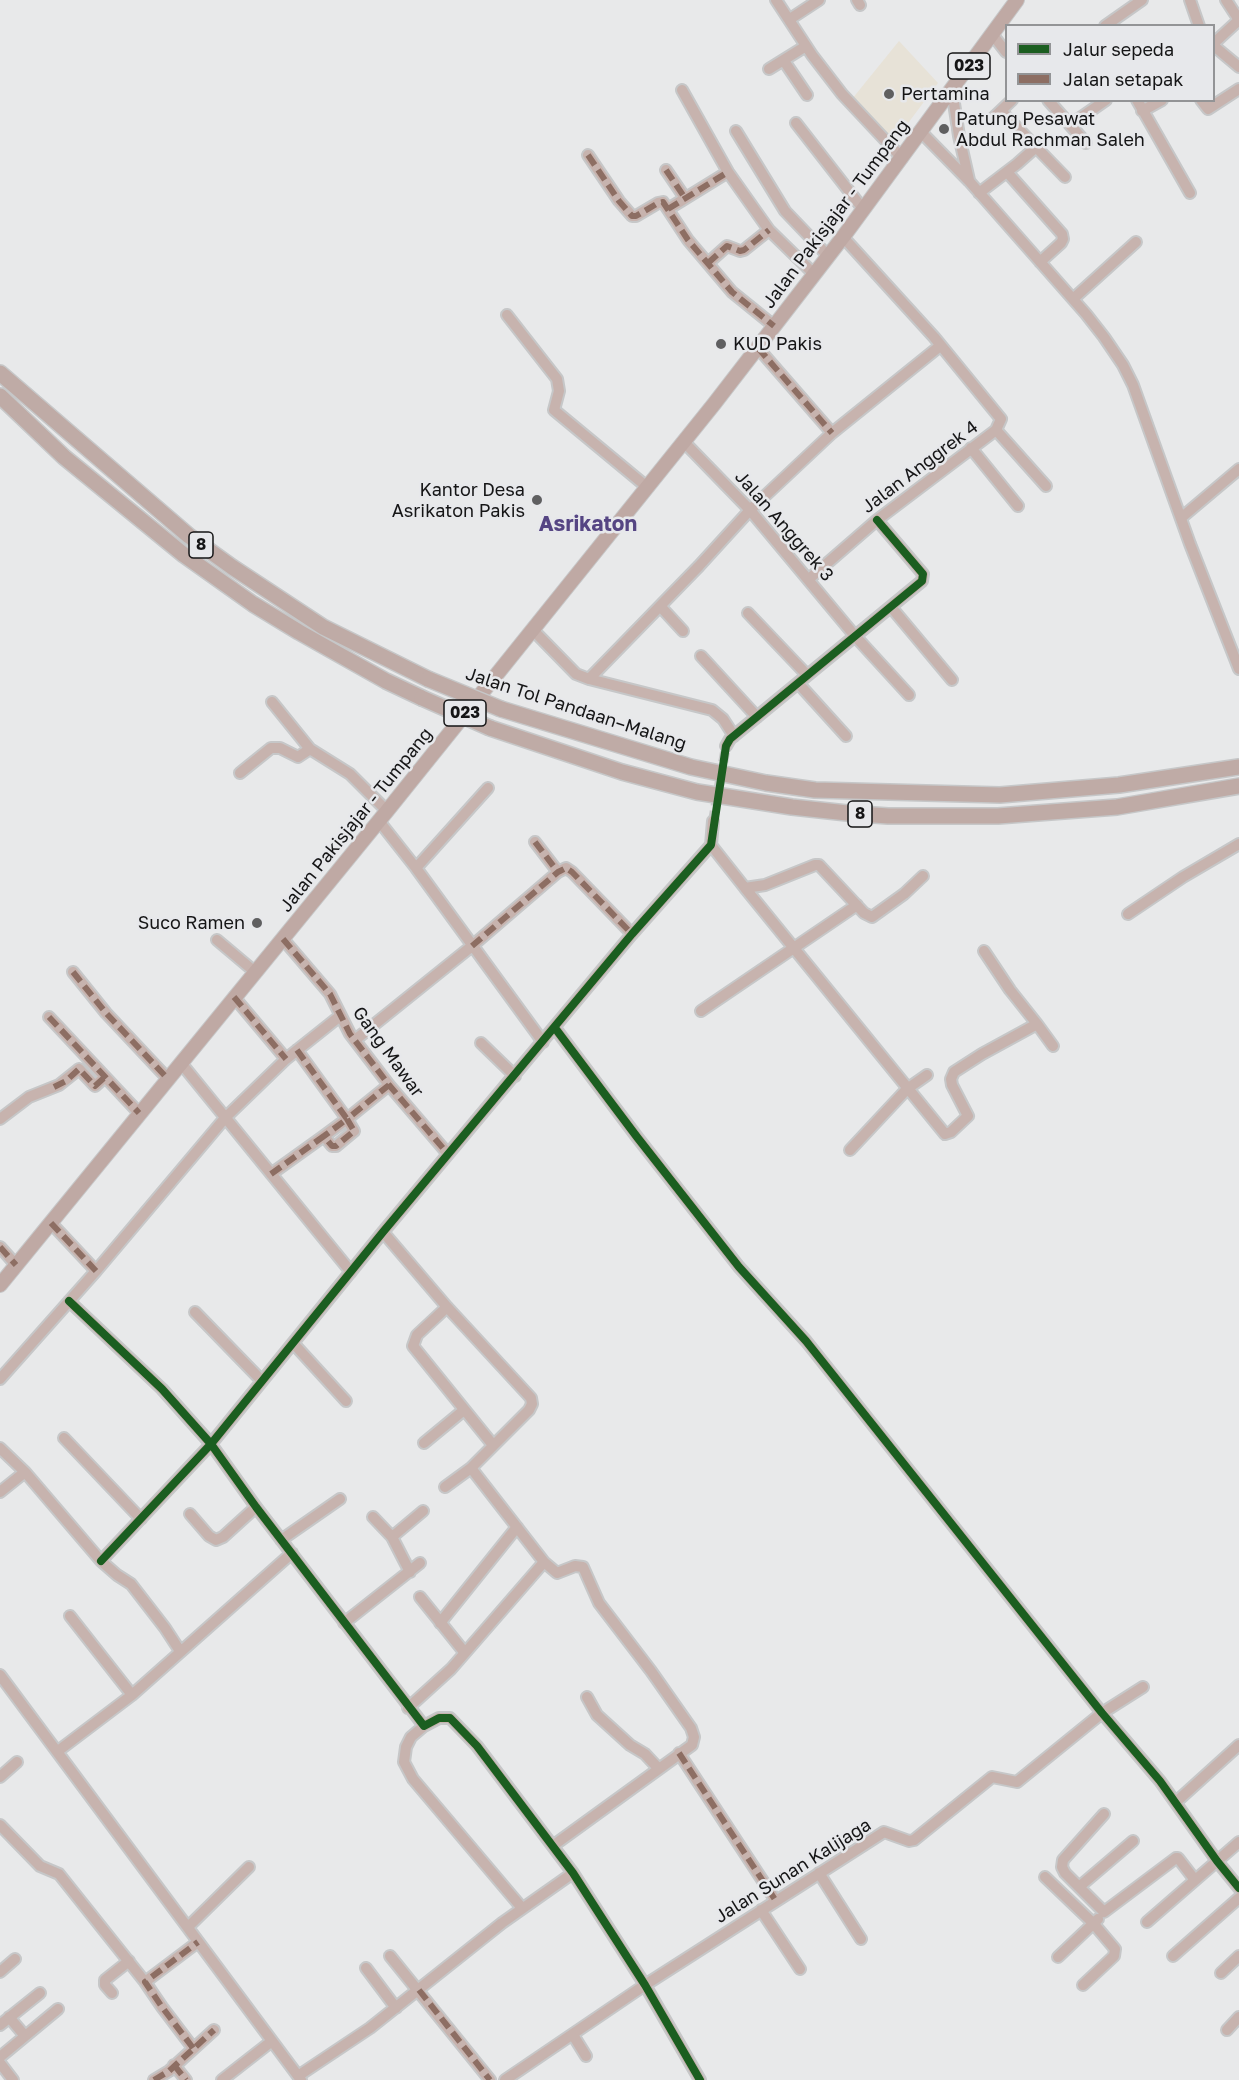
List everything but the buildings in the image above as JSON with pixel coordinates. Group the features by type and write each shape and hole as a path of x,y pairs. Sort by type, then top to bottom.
{"highway":[{"name":"Jalan Tol Pandaan–Malang","path":"0,373 189,536 232,567 323,627 428,679 501,709 682,765 766,783 815,790 1000,795 1119,785 1239,767"},
{"name":"8","path":"0,396 64,458 184,555 253,604 307,637 386,681 490,728 622,772 697,792 792,807 888,816 1021,815 1117,807 1239,786"},
{"path":"0,408 29,426"}],"main road":[{"name":"Jalan Pakisjajar - Tumpang","path":"0,1285 383,816 684,442 843,237 1017,0"}],"street":[{"path":"776,0 806,46 842,94 902,158"},
{"path":"790,19 819,0"},
{"path":"1108,24 1142,0"},
{"path":"1190,0 1198,24"},
{"path":"1215,43 1239,20 1226,0"},
{"path":"992,34 1005,51"},
{"path":"1215,45 1239,67"},
{"path":"769,69 806,46"},
{"path":"784,61 807,95"},
{"path":"1203,102 1208,109 1239,89"},
{"path":"952,90 969,181"},
{"path":"684,94 728,172 769,230 814,274"},
{"path":"1010,102 996,115 1065,177"},
{"path":"1050,102 1086,143"},
{"path":"1070,125 1103,102"},
{"path":"1155,102 1140,106 1190,193"},
{"path":"796,123 863,209"},
{"path":"736,131 785,211 828,256"},
{"path":"921,132 979,192 1073,300 1104,337 1133,385 1239,669"},
{"path":"979,192 1035,148"},
{"path":"590,158 632,216 660,202 668,208 688,240 732,292 774,326"},
{"path":"666,170 685,198"},
{"path":"668,208 728,172"},
{"path":"1007,172 1062,234 1061,243 1040,262"},
{"path":"708,263 727,246 740,251 744,250 769,230"},
{"name":"Jalan Anggrek 4","path":"809,579 877,520 996,430 1000,423 1000,416 843,237"},
{"path":"1073,300 1136,242"},
{"path":"507,315 557,379 559,391 554,410 646,488"},
{"path":"589,679 750,510 832,433 940,345"},
{"path":"758,348 832,433"},
{"path":"996,430 1046,486"},
{"name":"Jalan Anggrek 3","path":"684,442 750,510 855,636 909,695"},
{"path":"971,448 1018,506"},
{"path":"1181,518 1239,469"},
{"path":"726,747 734,736 924,578 877,520"},
{"path":"660,606 683,631"},
{"path":"891,607 952,680"},
{"path":"747,613 807,675"},
{"path":"533,630 576,674 712,710 723,719 734,736"},
{"path":"701,656 757,717"},
{"path":"798,683 846,736"},
{"path":"272,702 310,749 341,767 383,816 416,868 543,1042"},
{"path":"240,773 271,748 280,748 298,757 310,749"},
{"path":"416,868 488,788"},
{"path":"101,1561 211,1444 382,1232 632,934 711,845 713,821"},
{"path":"535,842 558,872"},
{"path":"1128,914 1239,844"},
{"path":"711,845 940,1131 946,1134 951,1132 968,1116 951,1084 954,1072 1037,1024"},
{"path":"745,888 765,885 815,865 819,866 872,917 878,915 923,876"},
{"path":"355,1040 472,946 558,872 566,868 632,934"},
{"path":"701,1011 857,905"},
{"name":"Gang Mawar","path":"283,939 330,994 355,1040 389,1085 448,1154"},
{"path":"217,940 255,972"},
{"path":"984,951 1010,990 1053,1046"},
{"path":"73,972 106,1013 168,1079"},
{"path":"234,997 286,1059"},
{"path":"0,1379 96,1271 225,1118 286,1059 340,1016"},
{"path":"49,1017 139,1113"},
{"path":"555,1028 731,1258 806,1341 1102,1713 1176,1802 1239,1888"},
{"path":"481,1043 515,1076"},
{"path":"271,1174 324,1136 332,1146 336,1146 354,1131 297,1050"},
{"path":"181,1063 351,1272"},
{"path":"0,1119 29,1097 66,1081 79,1070 94,1086 105,1077"},
{"path":"850,1150 907,1089 927,1075"},
{"path":"347,1119 389,1085"},
{"path":"51,1223 96,1271"},
{"path":"382,1232 531,1398 530,1410 471,1468 445,1487"},
{"path":"0,1247 16,1265"},
{"path":"69,1301 162,1389 211,1444 256,1507 424,1726"},
{"path":"447,1307 417,1335 413,1346 493,1445"},
{"path":"195,1312 262,1381"},
{"path":"293,1343 346,1401"},
{"path":"424,1443 464,1410"},
{"path":"64,1438 141,1519"},
{"path":"0,1448 25,1472 101,1561 131,1584 180,1651"},
{"path":"471,1468 544,1562 557,1573 575,1566 583,1568 599,1603 691,1728 694,1741 554,1845"},
{"path":"0,1492 25,1472"},
{"path":"281,1540 340,1499"},
{"path":"190,1514 208,1536 220,1540 256,1507"},
{"path":"392,1537 423,1511"},
{"path":"373,1517 392,1537 410,1572"},
{"path":"440,1623 517,1527"},
{"path":"58,1751 132,1695 292,1553"},
{"path":"408,1708 465,1653 544,1562"},
{"path":"344,1623 420,1563"},
{"path":"420,1597 465,1653"},
{"path":"70,1616 132,1695"},
{"path":"0,1675 299,2078 396,2008 522,1908 573,1873"},
{"path":"1102,1713 1143,1687"},
{"path":"586,1697 597,1715 630,1746 645,1754 658,1768"},
{"name":"Jalan Sunan Kalijaga","path":"505,2080 645,1985 884,1832 909,1841 914,1840 992,1777 1017,1782 1102,1713"},
{"path":"522,1908 413,1779 404,1762 406,1747 411,1737 424,1726 439,1718 450,1718 477,1746 554,1845 645,1985 700,2080"},
{"path":"1176,1802 1239,1745"},
{"path":"680,1753 776,1901"},
{"path":"0,1777 17,1762"},
{"path":"1104,1814 1063,1860 1062,1867 1065,1873 1104,1912"},
{"path":"0,1825 40,1866 59,1874 146,1982 193,2048"},
{"path":"1079,1887 1132,1841"},
{"path":"1147,1922 1239,1842"},
{"path":"1058,1957 1104,1912 1176,1858 1196,1880"},
{"path":"188,1927 249,1867"},
{"path":"819,1873 861,1939"},
{"path":"1045,1877 1093,1923 1116,1949 1114,1956 1083,1985"},
{"path":"1173,1956 1239,1898"},
{"path":"761,1910 800,1969"},
{"path":"146,1982 198,1941"},
{"path":"390,1956 490,2080"},
{"path":"1221,1972 1239,1956"},
{"path":"0,1972 15,1959"},
{"path":"112,1993 105,1985 105,1980 129,1961"},
{"path":"366,1968 396,2008"},
{"path":"0,2025 40,1992"},
{"path":"0,2057 58,2008"},
{"path":"9,2017 25,2036"},
{"path":"1227,2030 1239,2017"},
{"path":"154,2080 174,2066 214,2030"},
{"path":"573,2035 586,2056"},
{"path":"222,2080 272,2041"},
{"path":"0,2063 13,2080"},
{"path":"174,2066 186,2080"}],"shaded area":[{"path":"899,41 938,83 894,142 852,99"}],"tunnel":[{"path":"713,821 726,746"}],"marked path":[{"path":"588,155 632,216 663,202 688,240 732,292 774,326"},
{"path":"666,170 685,198"},
{"path":"668,209 728,172"},
{"path":"708,263 727,246 740,251 744,250 769,230"},
{"path":"758,348 832,433"},
{"path":"535,842 558,872"},
{"path":"472,946 558,872 566,868 632,934"},
{"path":"283,939 330,994 350,1034 389,1085 448,1154"},
{"path":"73,972 106,1013 168,1079"},
{"path":"234,997 286,1059"},
{"path":"49,1017 139,1113"},
{"path":"297,1050 347,1119 324,1136"},
{"path":"54,1087 66,1081 79,1069 95,1086 105,1077"},
{"path":"271,1174 324,1136 332,1146 336,1146 354,1131 347,1119 389,1085"},
{"path":"51,1223 96,1271"},
{"path":"0,1247 16,1265"},
{"path":"679,1753 776,1901"},
{"path":"193,2048 145,1982 198,1942"},
{"path":"419,1990 490,2080"},
{"path":"154,2080 169,2071 214,2030"},
{"path":"174,2065 186,2080"}],"cycle path":[{"path":"101,1561 211,1444 383,1232 632,934 711,845 726,746 730,739 922,581 923,574 877,520"},
{"path":"555,1028 739,1267 806,1341 1102,1713 1160,1781 1239,1888"},
{"path":"69,1301 162,1389 211,1444 256,1507 424,1726 439,1718 450,1718 477,1746 573,1873 645,1985 700,2080"}],"place":[{"name":"Pertamina","path":"889,94"},
{"name":"Patung Pesawat Abdul Rachman Saleh","path":"944,129"},
{"name":"KUD Pakis","path":"721,344"},
{"name":"Kantor Desa Asrikaton Pakis","path":"537,500"},
{"name":"Suco Ramen","path":"257,923"}],"district":[{"name":"Asrikaton","path":"588,524"}]}
